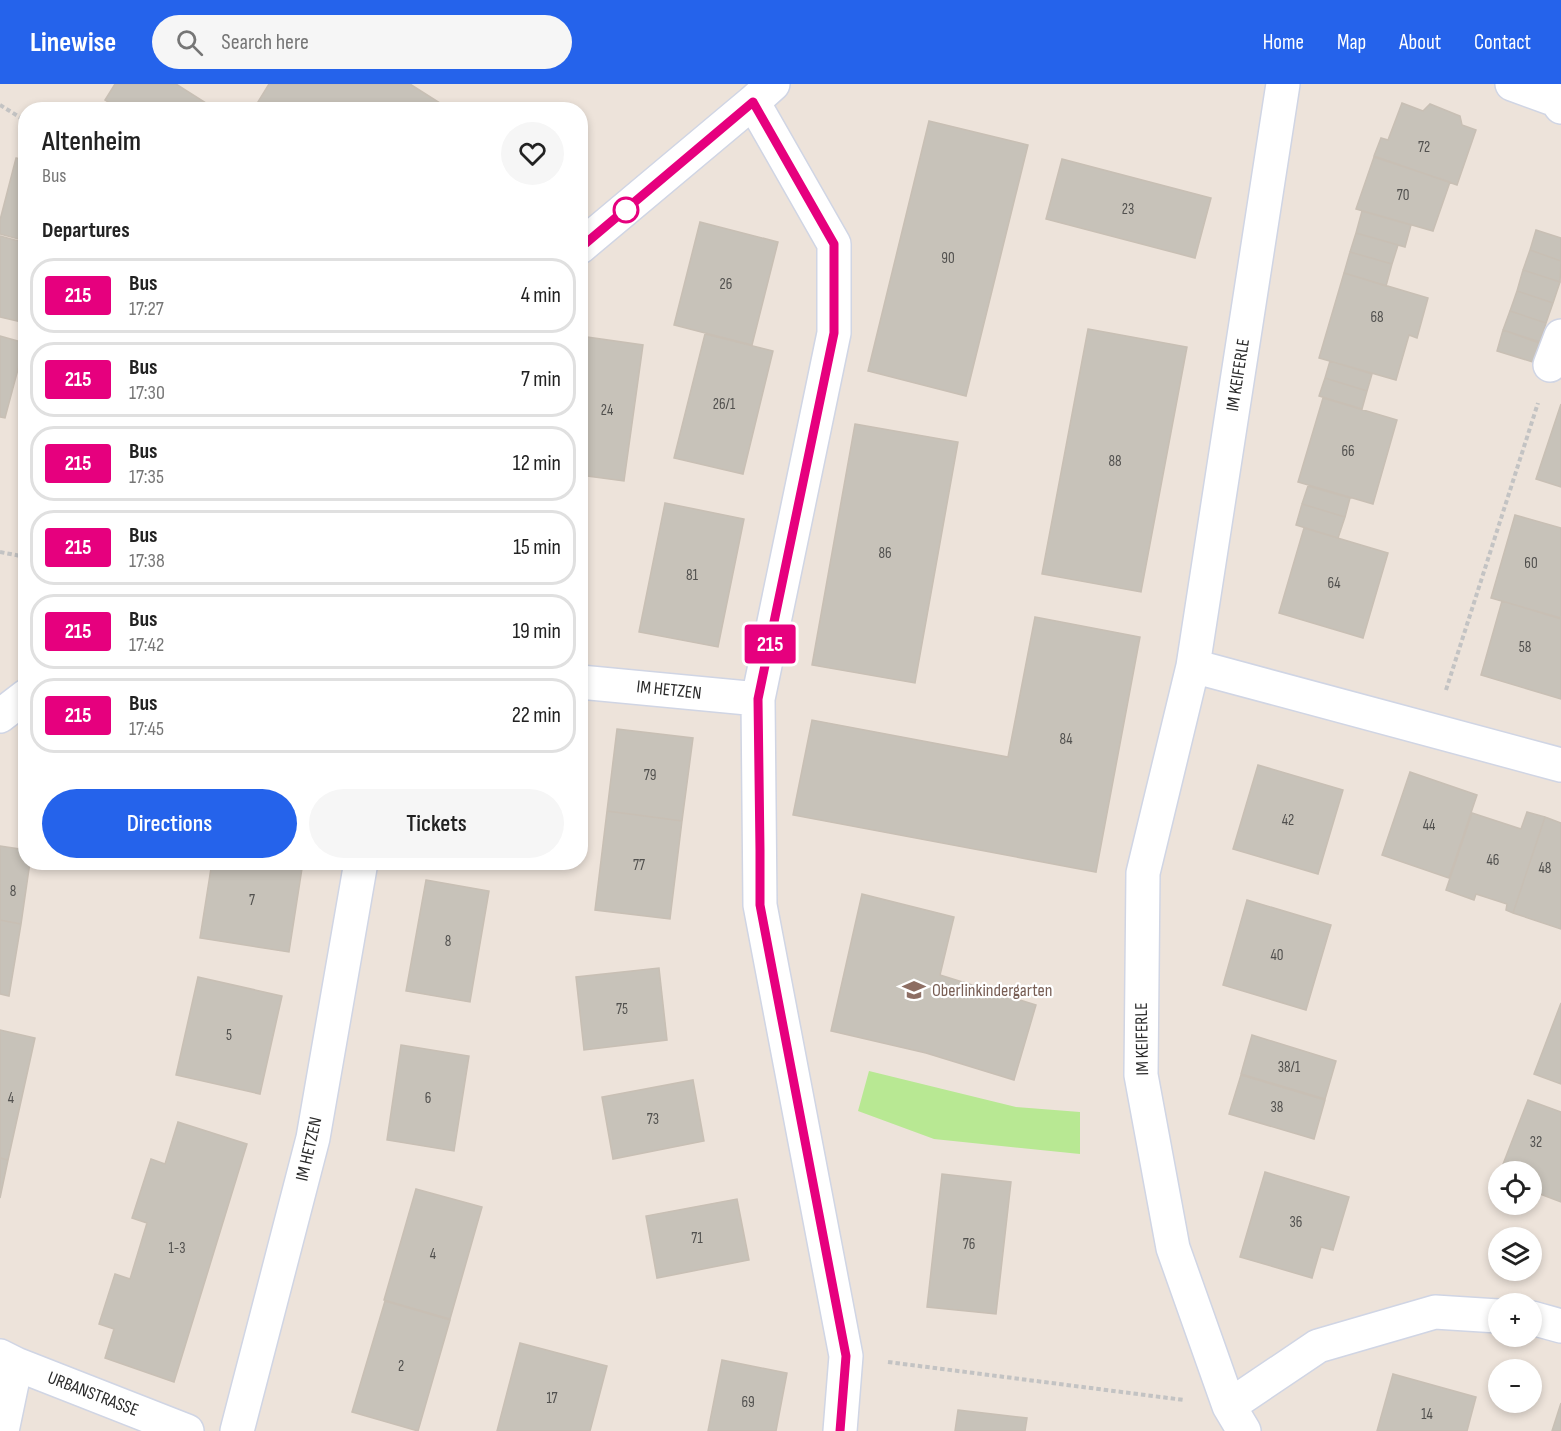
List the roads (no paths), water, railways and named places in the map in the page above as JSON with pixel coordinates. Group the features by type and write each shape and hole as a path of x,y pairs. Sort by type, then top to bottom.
{"street":[{"name":"IM KEIFERLE","path":"1237,1419 1173,1248 1141,1076 1143,873 1193,666 1282,84"},
{"path":"1512,84 1556,100 1561,107"},
{"path":"588,241 763,93 834,244 834,333 758,699 760,905 846,1356 840,1431"},
{"path":"1193,666 1561,765"},
{"name":"IM HETZEN","path":"588,683 758,699"},
{"path":"0,716 18,702"},
{"name":"IM HETZEN","path":"237,1431 313,1138 360,870"},
{"path":"1237,1419 1318,1346 1435,1312 1488,1315"},
{"path":"1542,1321 1561,1326"},
{"path":"2,1431 8,1360"},
{"name":"URBANSTRASSE","path":"8,1360 187,1431"}],"place":[{"name":"Oberlinkindergarten","path":"914,990"}]}
